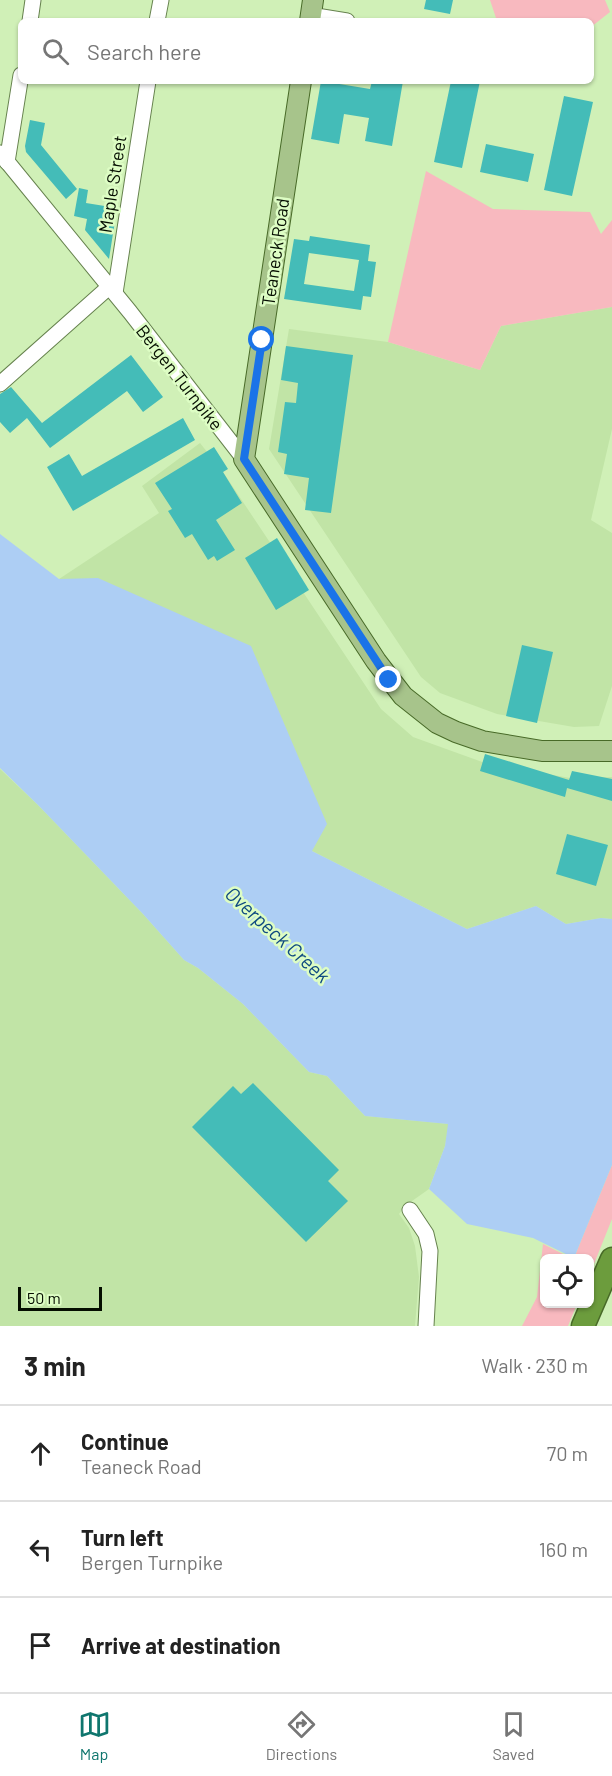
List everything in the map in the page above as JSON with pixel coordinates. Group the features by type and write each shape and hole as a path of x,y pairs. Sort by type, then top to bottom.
{"highway":[{"path":"583,1326 612,1259"},
{"path":"595,1326 612,1283"}],"main road":[{"name":"Teaneck Road","path":"244,459 301,84"},
{"name":"Bergen Turnpike","path":"244,459 380,666 403,696 437,723 482,741 542,751 612,751"}],"street":[{"path":"30,18 33,0"},
{"path":"158,18 161,0"},
{"path":"311,12 335,18"},
{"path":"4,157 19,84"},
{"name":"Maple Street","path":"112,290 147,84"},
{"name":"Bergen Turnpike","path":"4,157 112,290 244,459"},
{"path":"0,384 112,290"},
{"path":"410,1210 426,1234 430,1251 426,1326"}],"shaded area":[{"path":"490,0 605,0 610,12 594,25 594,18 496,18"},
{"path":"426,171 493,209 590,212 601,234 612,220 612,307 501,326 480,370 388,342"},
{"path":"612,307 612,429 591,520 612,533 612,686 599,726 574,727 497,714 440,693 421,677 269,449 289,329 388,342 480,370 501,326"},
{"path":"200,443 223,472 381,709 413,737 485,763 570,778 612,777 612,919 601,918 566,924 536,906 467,929 312,851 59,579 159,513 142,486"},
{"path":"0,769 39,806 184,960 198,968 243,1004 309,1072 327,1076 365,1116 449,1124 445,1146 429,1189 405,1206 399,1214 409,1228 415,1246 419,1277 415,1326 0,1326"},
{"path":"612,1165 612,1219 594,1264 594,1254 576,1254"},
{"path":"543,1244 563,1254 542,1254"},
{"path":"540,1270 540,1308 575,1308 568,1326 522,1326 537,1297"}],"water":[{"name":"Overpeck Creek","path":"0,534 59,579 98,578 251,646 327,824 312,851 467,929 536,906 566,924 601,918 612,919 612,1165 576,1254 566,1254 533,1238 467,1224 429,1189 445,1146 448,1124 365,1116 327,1076 309,1072 243,1004 198,968 184,960 143,914 0,768"}],"building":[{"path":"426,0 453,0 450,14 424,9"},
{"path":"320,84 339,84 370,89 371,84 402,84 392,146 365,141 369,118 344,114 339,144 311,139"},
{"path":"450,84 479,84 462,168 434,162"},
{"path":"564,96 593,102 572,196 544,190"},
{"path":"30,120 45,123 41,145 77,189 66,199 26,152"},
{"path":"486,144 534,154 528,182 480,172"},
{"path":"79,188 88,190 86,203 117,208 109,259 85,230 87,219 74,216"},
{"path":"310,236 370,245 368,261 376,262 371,297 363,296 361,310 284,299 294,239 309,241","holes":["309,253 359,260 354,291 304,284"]},
{"path":"286,346 353,355 331,513 305,510 309,478 284,474 287,454 278,452 285,402 296,403 298,383 281,380"},
{"path":"131,355 163,397 143,412 127,391 50,448 27,418 10,433 0,422 0,394 11,387 42,423"},
{"path":"183,418 195,440 73,511 47,467 69,454 82,476"},
{"path":"214,447 228,469 223,472 242,503 216,520 235,550 217,561 214,556 208,560 192,534 185,538 168,511 172,509 155,483"},
{"path":"277,538 309,590 276,610 245,558"},
{"path":"522,645 553,652 537,723 506,716"},
{"path":"485,754 569,780 572,771 612,779 612,801 567,788 565,797 480,771"},
{"path":"567,834 608,845 596,886 556,874"},
{"path":"253,1083 339,1170 328,1181 348,1201 306,1242 192,1127 233,1086 241,1094"}],"route":[{"path":"262,340 244,459 389,680"}]}
